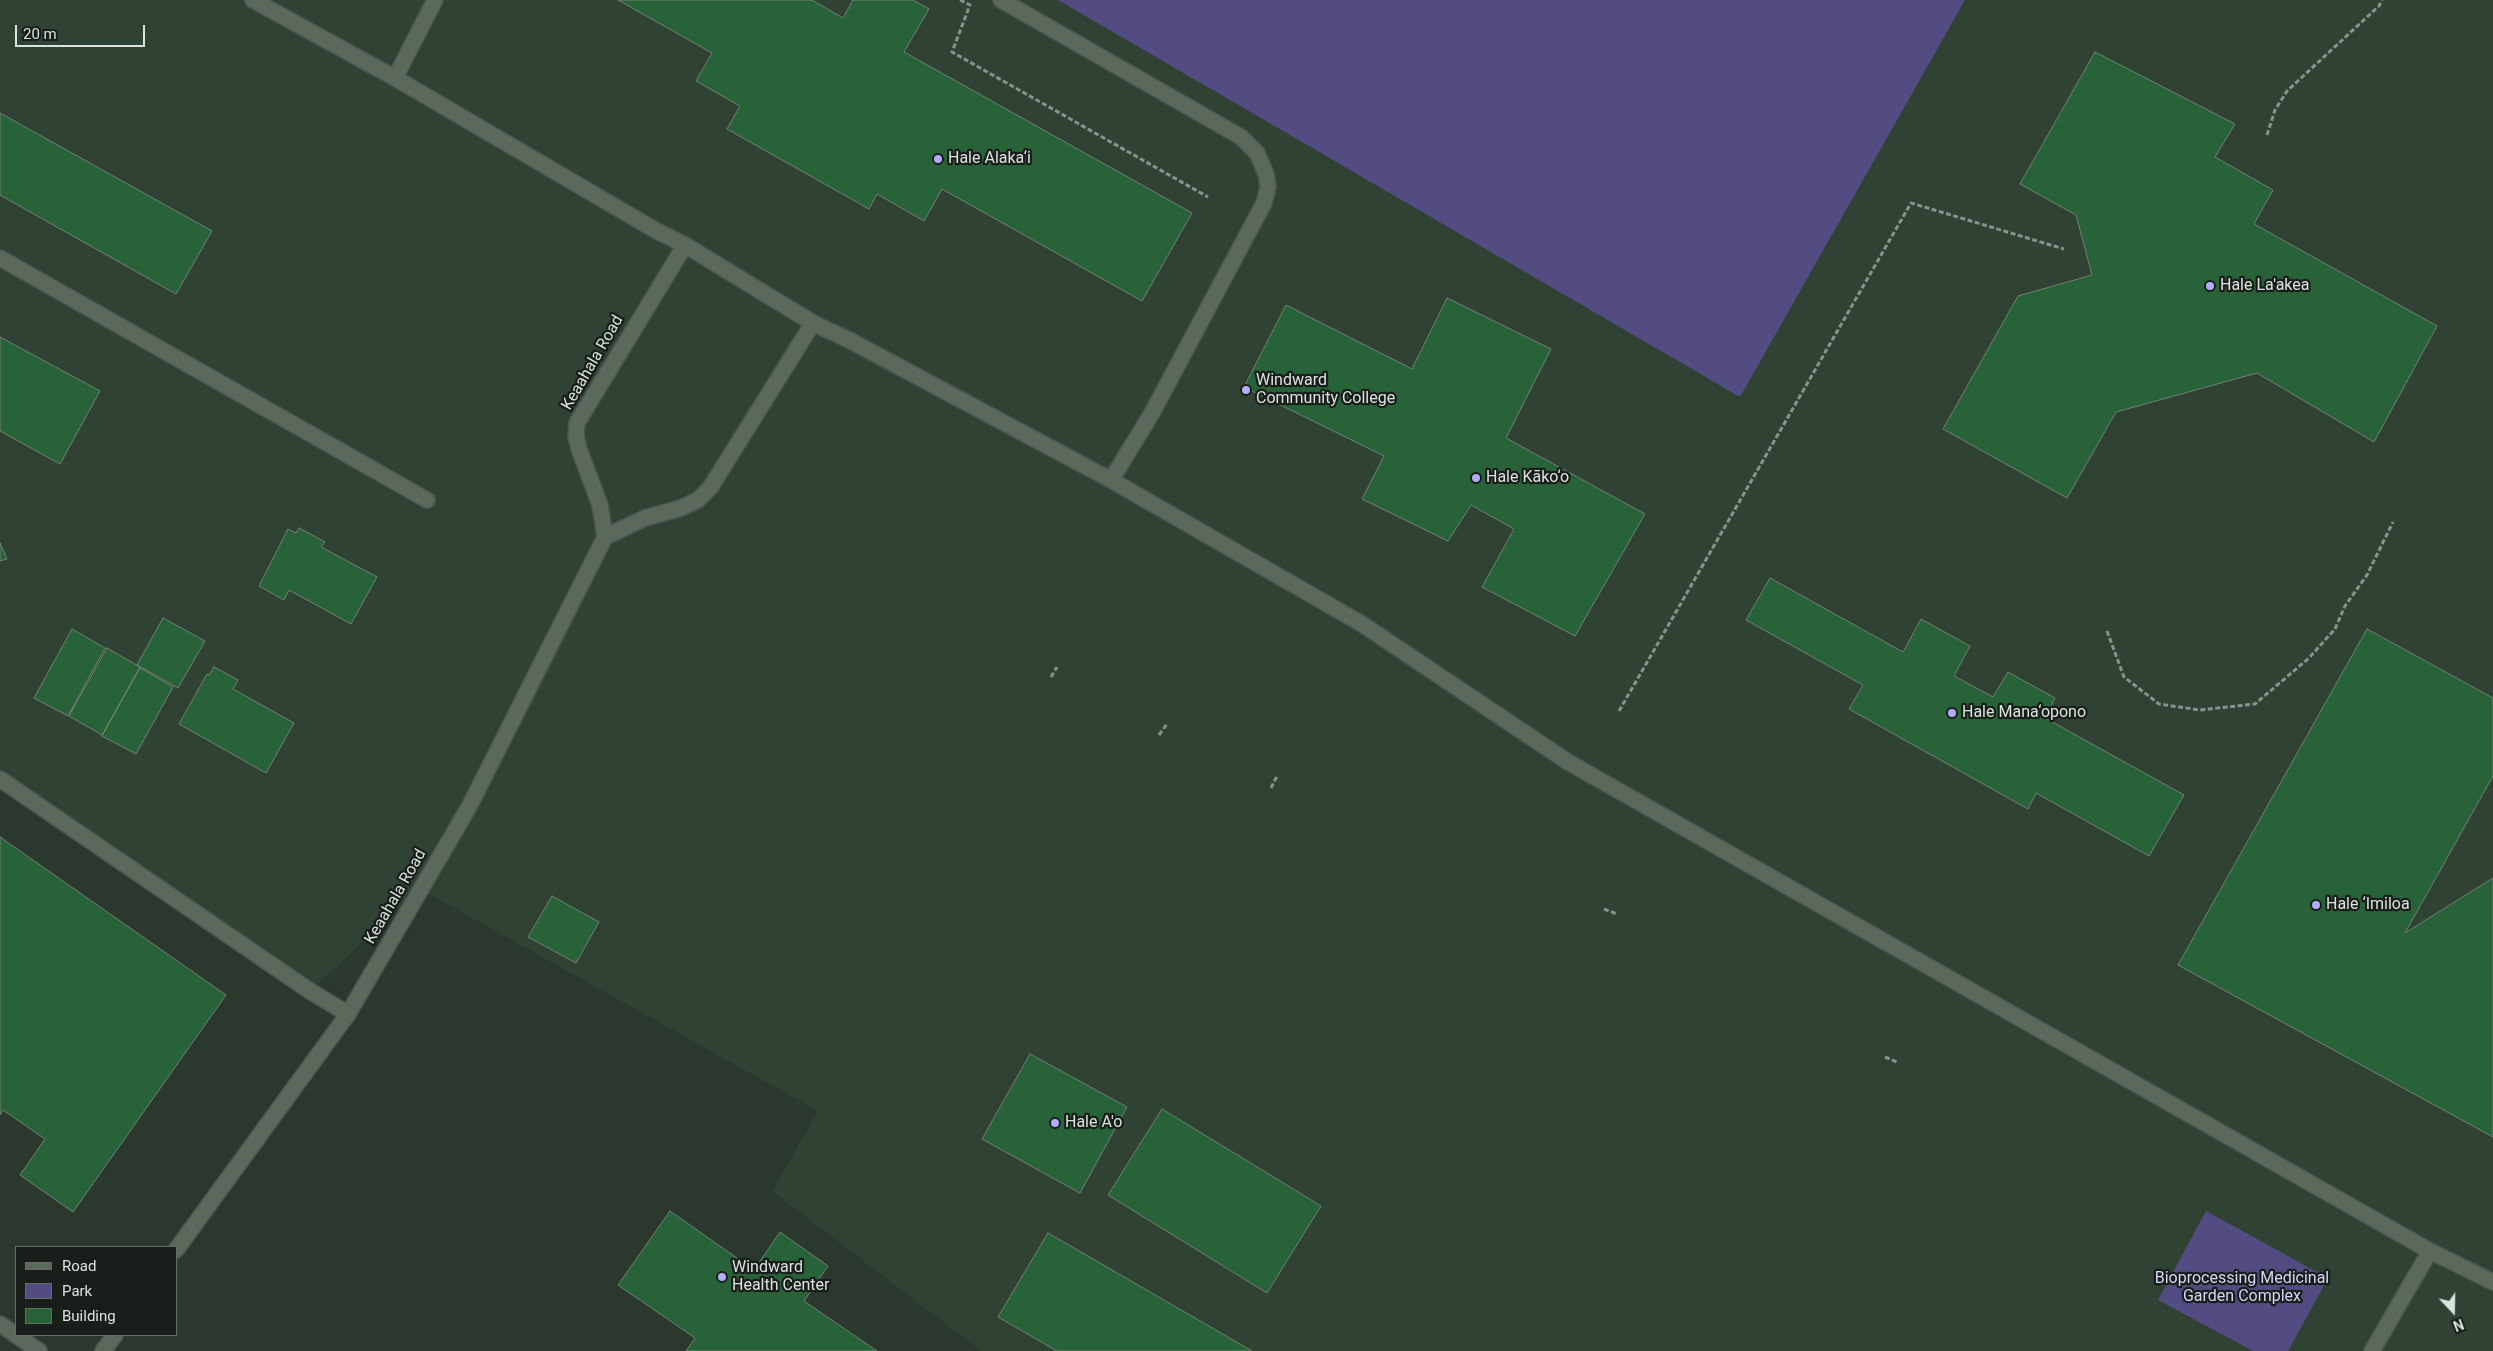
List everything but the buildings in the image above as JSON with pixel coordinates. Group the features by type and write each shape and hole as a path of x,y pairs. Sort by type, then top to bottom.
{"street":[{"path":"252,0 395,78 655,230 685,245 813,324 849,340 1111,480 1362,624 1568,762 2430,1251 2493,1282"},
{"path":"395,78 435,0"},
{"path":"1001,0 1241,137 1256,153 1266,174 1268,188 1264,203 1152,412 1111,480"},
{"name":"Keaahala Road","path":"178,1247 348,1014 469,807 605,537 600,504 579,449 576,436 577,423 685,245"},
{"path":"0,258 427,500"},
{"path":"605,537 645,518 680,508 698,500 710,488 813,324"},
{"path":"0,779 310,991 348,1014"},
{"path":"2372,1351 2430,1251"},
{"path":"0,1324 15,1334"},
{"path":"17,1336 39,1351"},
{"path":"103,1351 114,1336"}],"path":[{"path":"960,0 970,5 952,52 1208,197"},
{"path":"2266,134 2275,110 2287,91 2379,6 2382,0"},
{"path":"1619,711 1911,203 2064,249"},
{"path":"2108,631 2124,677 2159,704 2200,710 2255,704 2309,658 2335,629 2345,606 2366,575 2393,522"},
{"path":"1051,677 1057,667"},
{"path":"1159,735 1166,724"},
{"path":"1272,788 1277,776"},
{"path":"1604,909 1617,914"},
{"path":"1884,1057 1899,1063"}],"shaded area":[{"name":"Windward Community College","path":"0,0 2493,0 2493,1351 981,1351 772,1191 818,1111 420,889 310,991 0,779"}],"green space":[{"path":"1058,0 1965,0 1740,397"},
{"name":"Bioprocessing Medicinal Garden Complex","path":"2206,1211 2328,1278 2288,1351 2253,1351 2158,1300"}],"place":[{"name":"Hale Alaka‘i","path":"938,159"},
{"name":"Hale La'akea","path":"2210,286"},
{"name":"Windward Community College","path":"1246,390"},
{"name":"Hale Kāko‘o","path":"1476,478"},
{"name":"Hale Mana‘opono","path":"1952,713"},
{"name":"Hale ‘Imiloa","path":"2316,905"},
{"name":"Hale A'o","path":"1055,1123"},
{"name":"Windward Health Center","path":"722,1277"}]}
